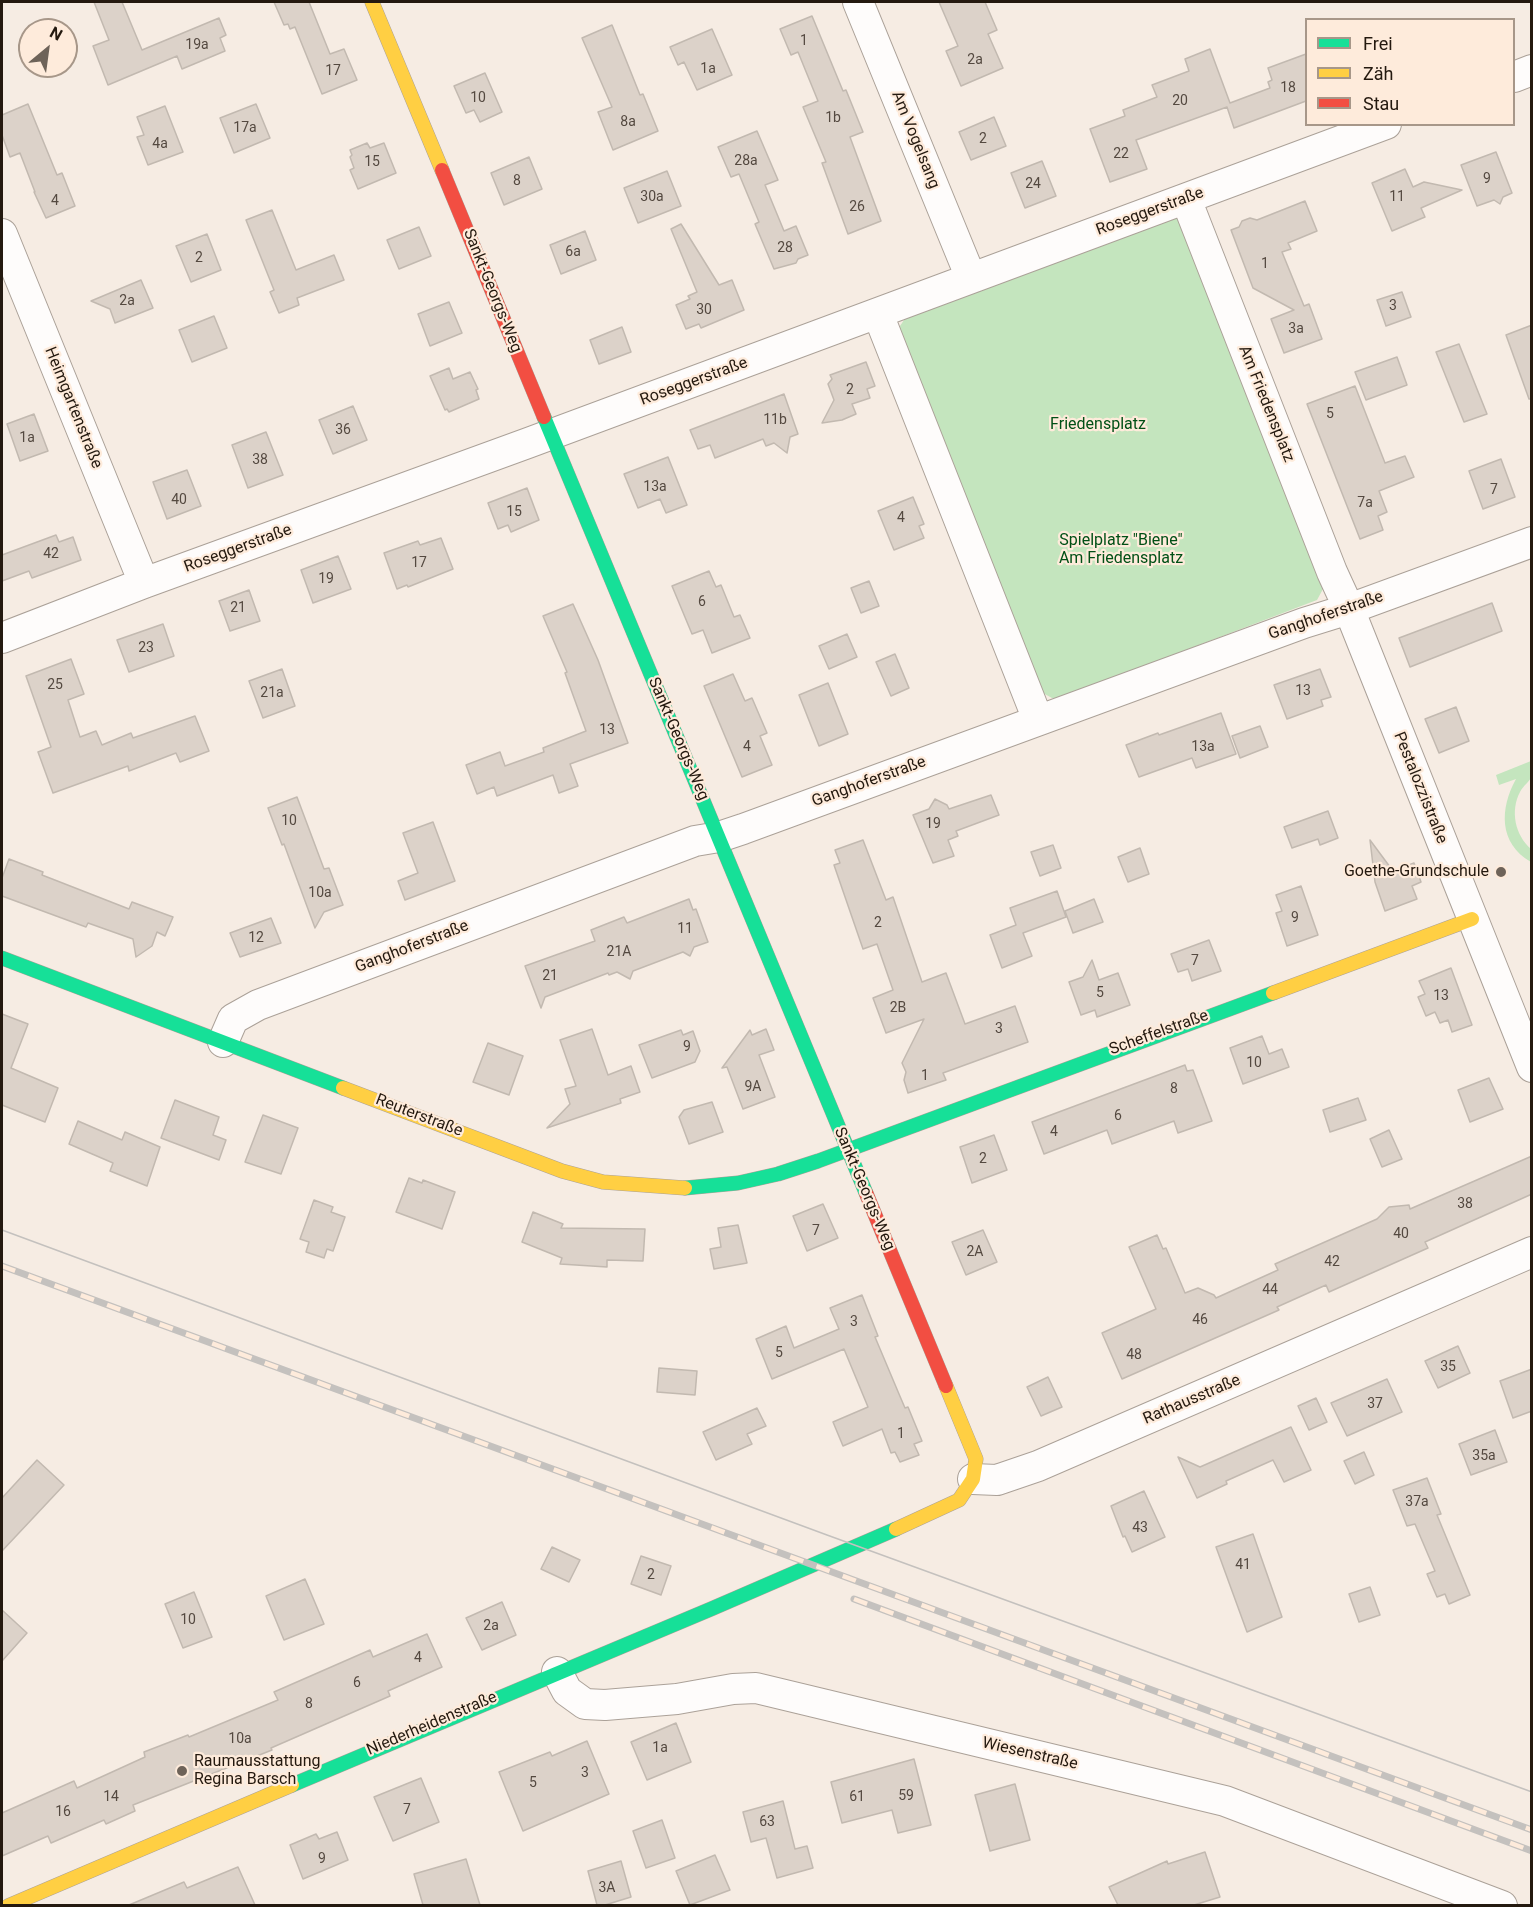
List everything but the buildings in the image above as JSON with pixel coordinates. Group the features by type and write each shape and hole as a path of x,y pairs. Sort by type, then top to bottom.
{"street":[{"name":"Sankt-Georgs-Weg","path":"372,2 976,1459 973,1479"},
{"name":"Am Vogelsang","path":"858,2 971,278"},
{"path":"1515,77 1532,70"},
{"name":"Roseggerstraße","path":"2,638 144,583 878,314 1381,126"},
{"name":"Am Friedensplatz","path":"1186,199 1332,572 1349,609"},
{"name":"Heimgartenstraße","path":"2,234 144,583"},
{"path":"878,314 1038,720"},
{"name":"Ganghoferstraße","path":"223,1042 233,1020 258,1005 695,841 719,837 1532,542"},
{"name":"Pestalozzistraße","path":"1349,609 1532,1067"},
{"name":"Scheffelstraße","path":"847,1149 1472,919"},
{"name":"Reuterstraße","path":"2,958 562,1171 603,1182 683,1188 738,1183 778,1174 847,1149"},
{"name":"Rathausstraße","path":"973,1479 997,1480 1038,1466 1532,1251"},
{"name":"Niederheidenstraße","path":"8,1905 858,1546 959,1500 973,1479"},
{"name":"Wiesenstraße","path":"557,1672 567,1691 585,1704 605,1705 677,1699 733,1689 756,1688 1157,1783 1225,1800 1462,1898 1502,1905"}],"green space":[{"name":"Friedensplatz","path":"1181,214 1323,589 1317,600 1060,698 1052,698 1041,692 898,329 906,317"},
{"path":"1531,761 1532,776 1520,792 1515,815 1521,837 1531,849 1531,862 1512,845 1505,824 1507,802 1516,779 1499,785 1496,775"}],"tram line":[{"path":"2,1230 827,1535 1532,1792"}],"railway":[{"path":"2,1266 1532,1830"},
{"path":"854,1599 1532,1851"}],"traffic: fast":[{"path":"544,417 866,1193"},
{"path":"2,958 343,1088"},
{"path":"685,1188 738,1183 778,1174 818,1161 1273,993"},
{"path":"292,1785 896,1529"}],"traffic: slow":[{"path":"372,2 442,170"},
{"path":"1273,993 1472,919"},
{"path":"343,1088 562,1171 603,1182 685,1188"},
{"path":"896,1529 959,1500 973,1479 976,1459 946,1386"},
{"path":"8,1906 292,1785"}],"traffic: jam":[{"path":"442,170 544,417"},
{"path":"866,1193 946,1386"}],"place":[{"name":"Goethe-Grundschule","path":"1501,872"},
{"name":"Raumausstattung Regina Barsch","path":"182,1771"}],"park label":[{"name":"Spielplatz \"Biene\" Am Friedensplatz","path":"1121,550"}]}
